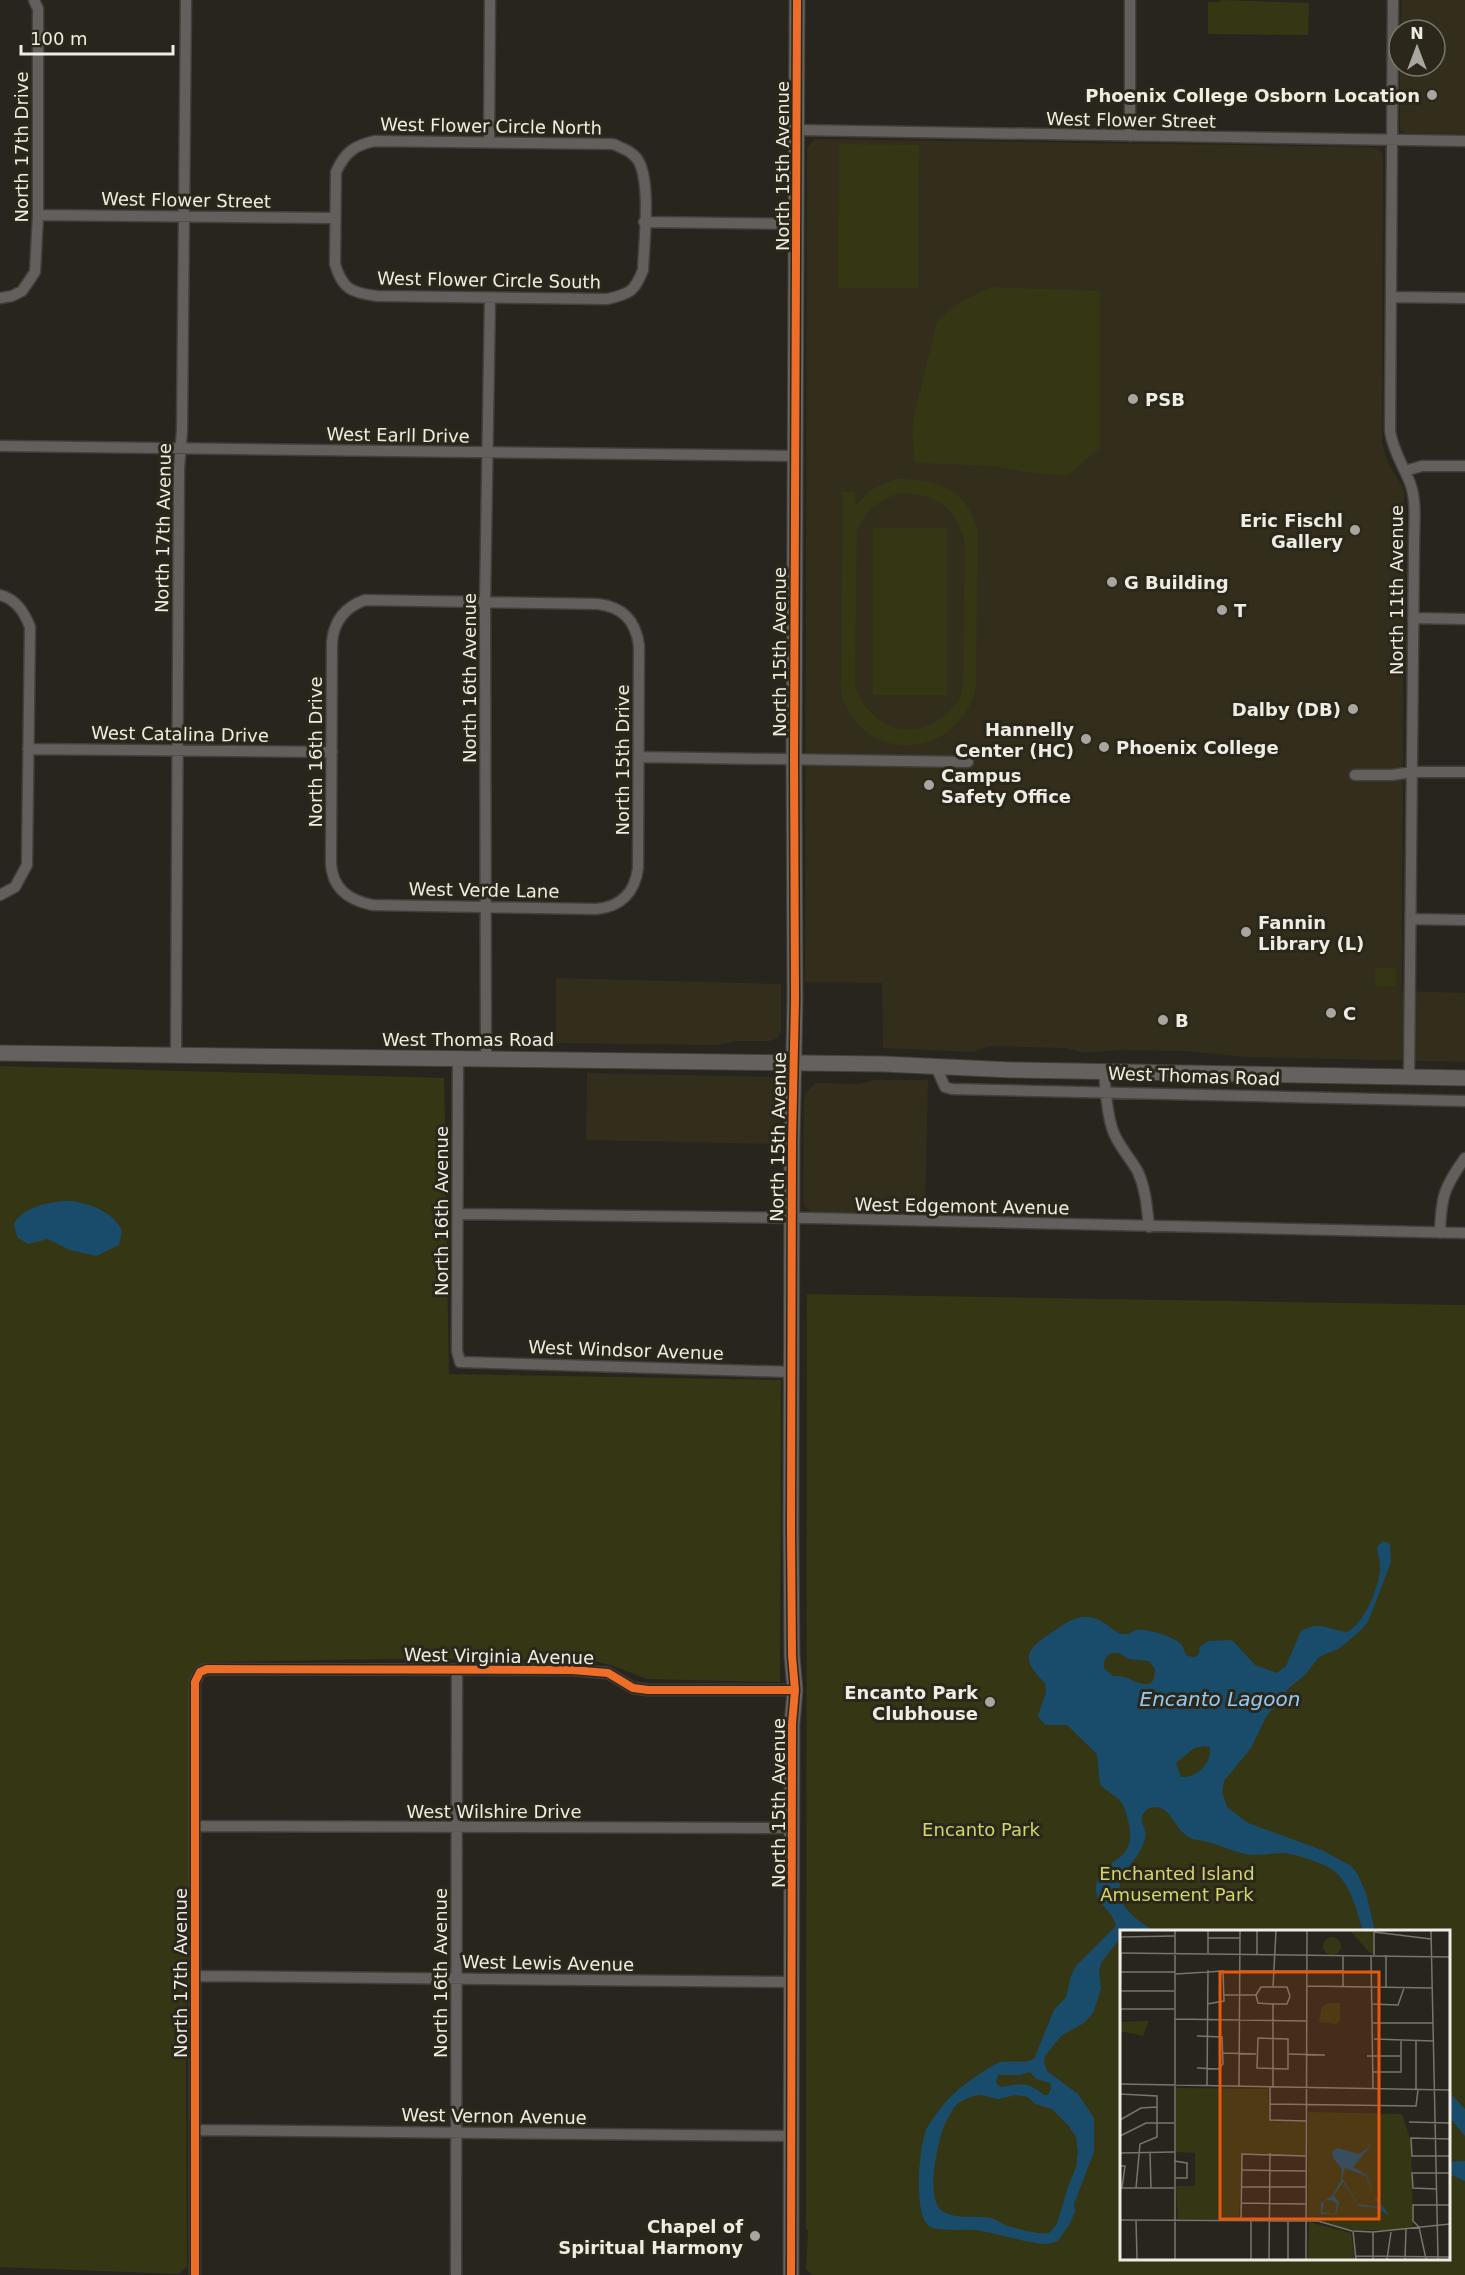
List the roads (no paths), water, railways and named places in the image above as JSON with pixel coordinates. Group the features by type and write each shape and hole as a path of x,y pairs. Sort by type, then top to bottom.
{"street":[{"name":"North 17th Drive","path":"0,298 22,291 35,272 38,215 39,9 34,0"},
{"name":"North 17th Avenue","path":"176,1056 177,750 186,0"},
{"path":"489,142 490,0"},
{"name":"North 15th Avenue","path":"791,2275 792,1724 795,1690 791,1626 797,0"},
{"path":"1130,0 1130,136"},
{"name":"North 11th Avenue","path":"1393,0 1390,431 1392,444 1411,485 1413,498 1412,919 1408,1078"},
{"name":"West Flower Street","path":"797,129 1465,141"},
{"name":"West Flower Circle North","path":"334,218 336,172 342,159 359,144 375,141 489,142 613,144 627,150 639,161 645,179 644,222"},
{"name":"West Flower Street","path":"38,215 334,218"},
{"name":"West Flower Circle South","path":"334,218 335,264 338,275 349,290 377,296 490,298 607,299 633,291 643,270 644,222"},
{"path":"644,222 796,224"},
{"path":"1392,297 1465,298"},
{"name":"North 16th Avenue","path":"486,1059 485,602 490,298"},
{"name":"West Earll Drive","path":"0,446 795,456"},
{"path":"1405,471 1422,466 1465,466"},
{"path":"0,594 16,603 30,627 27,864 15,887 0,894"},
{"name":"North 16th Drive","path":"347,896 338,887 331,871 333,631 336,623 348,608 365,600 485,602"},
{"name":"North 15th Drive","path":"485,602 598,604 617,608 628,617 636,630 639,646 638,868 634,885 621,901"},
{"path":"1413,618 1465,619"},
{"name":"West Catalina Drive","path":"28,749 332,752"},
{"path":"639,757 968,762"},
{"path":"1355,775 1465,772"},
{"name":"West Verde Lane","path":"347,896 358,902 372,905 596,909 612,906 621,901"},
{"path":"1412,919 1465,920"},
{"name":"West Thomas Road","path":"0,1053 794,1063 1104,1072 1465,1078"},
{"name":"North 16th Avenue","path":"458,1059 457,1351 460,1362"},
{"name":"West Thomas Road","path":"936,1067 945,1087 952,1089 1465,1101"},
{"path":"1104,1072 1112,1130 1137,1170 1145,1189 1149,1227"},
{"path":"1440,1233 1441,1203 1444,1193 1465,1158"},
{"name":"West Edgemont Avenue","path":"458,1214 792,1218 1465,1233"},
{"name":"West Windsor Avenue","path":"460,1362 792,1372"},
{"name":"West Virginia Avenue","path":"200,1672 207,1669 593,1671 608,1673 633,1688 648,1690 795,1690"},
{"name":"North 16th Avenue","path":"456,2275 457,1670"},
{"name":"North 17th Avenue","path":"195,2275 195,1682 200,1672"},
{"name":"West Wilshire Drive","path":"195,1826 793,1828"},
{"name":"West Lewis Avenue","path":"195,1976 793,1982"},
{"name":"West Vernon Avenue","path":"195,2130 792,2136"}],"water":[{"path":"71,1201 86,1204 108,1214 122,1231 119,1245 96,1256 70,1250 48,1239 28,1244 17,1237 14,1224 24,1213 39,1206"},
{"name":"Encanto Lagoon","path":"1383,1541 1390,1544 1391,1562 1368,1622 1340,1648 1319,1657 1305,1675 1289,1688 1266,1717 1251,1748 1224,1781 1222,1792 1227,1807 1248,1823 1322,1850 1351,1866 1357,1873 1366,1893 1375,1930 1363,1930 1349,1890 1339,1876 1328,1867 1293,1855 1245,1854 1197,1840 1182,1832 1163,1809 1156,1807 1147,1809 1142,1817 1144,1842 1121,1880 1120,1890 1125,1906 1138,1920 1153,1930 1120,1930 1120,1938 1101,1963 1099,1972 1101,1989 1093,2013 1084,2023 1061,2036 1045,2056 1047,2071 1078,2094 1094,2118 1094,2152 1074,2204 1075,2212 1069,2225 1058,2241 1047,2244 975,2230 945,2230 929,2226 924,2220 921,2209 919,2179 924,2136 930,2123 955,2093 986,2070 1002,2062 1034,2059 1054,2010 1066,1997 1076,1966 1116,1926 1112,1916 1098,1898 1096,1886 1104,1870 1128,1847 1130,1837 1126,1813 1119,1800 1100,1784 1097,1754 1067,1725 1045,1725 1038,1716 1046,1692 1045,1683 1029,1660 1032,1649 1066,1623 1087,1617 1099,1620 1119,1633 1128,1634 1141,1630 1167,1636 1181,1644 1187,1656 1196,1657 1200,1646 1209,1641 1232,1640 1255,1665 1277,1673 1286,1666 1301,1631 1314,1626 1347,1632 1353,1628 1370,1603 1378,1582 1380,1566 1377,1547","holes":["1119,1653 1129,1659 1149,1661 1155,1669 1154,1679 1151,1683 1142,1684 1113,1676 1104,1668 1108,1655","1210,1747 1206,1764 1193,1775 1181,1777 1176,1763 1194,1748","1030,2072 1036,2079 1050,2083 1051,2089 1048,2095 1024,2085 1001,2087 996,2083 998,2075 1020,2075","981,2095 998,2099 1016,2095 1028,2097 1035,2104 1052,2109 1076,2137 1078,2152 1076,2167 1057,2224 1049,2233 1017,2229 991,2218 952,2215 941,2210 937,2203 934,2194 934,2171 944,2126 959,2103"]},
{"path":"1450,2093 1465,2109 1465,2136 1450,2118"},
{"path":"1465,2161 1465,2181 1450,2174 1450,2162"}],"place":[{"name":"Phoenix College Osborn Location","path":"1432,95"},
{"name":"PSB","path":"1133,399"},
{"name":"Eric Fischl Gallery","path":"1355,530"},
{"name":"G Building","path":"1112,582"},
{"name":"T","path":"1222,610"},
{"name":"Dalby (DB)","path":"1353,709"},
{"name":"Hannelly Center (HC)","path":"1086,739"},
{"name":"Phoenix College","path":"1104,747"},
{"name":"Campus Safety Office","path":"929,785"},
{"name":"Fannin Library (L)","path":"1246,932"},
{"name":"C","path":"1331,1013"},
{"name":"B","path":"1163,1020"},
{"name":"Encanto Park Clubhouse","path":"990,1702"},
{"name":"Chapel of Spiritual Harmony","path":"755,2236"}],"park label":[{"name":"Encanto Park","path":"981,1829"},
{"name":"Enchanted Island Amusement Park","path":"1177,1883"}]}
